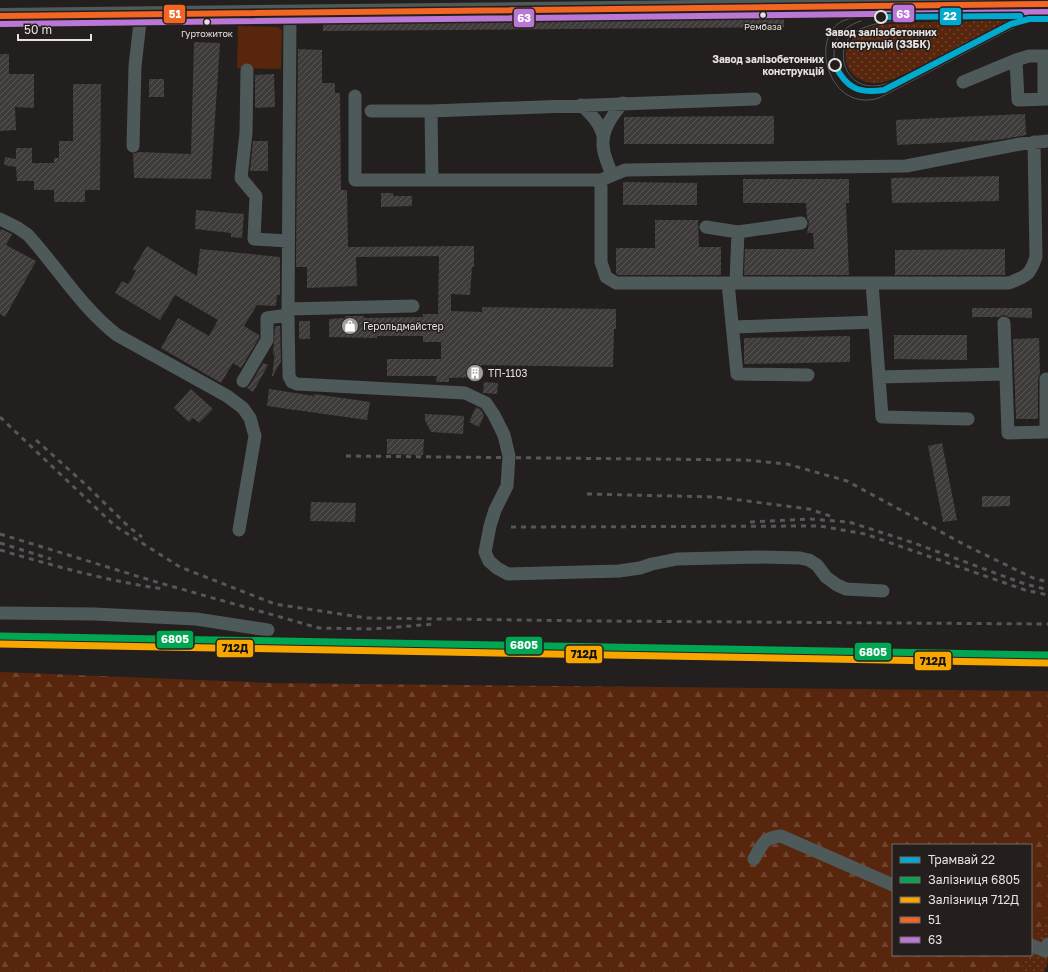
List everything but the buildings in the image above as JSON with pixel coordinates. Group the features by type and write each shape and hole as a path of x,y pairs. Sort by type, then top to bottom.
{"main road":[{"path":"0,16 290,13 707,4 1048,4"}],"lane":[{"path":"290,13 288,312 289,376 292,382 297,384 465,393 486,403 504,435 509,456 507,486 495,510 485,552 489,561 497,568 508,574 619,571 640,568 677,559 758,557 800,558 809,560 817,565 826,577 837,585 846,589 883,591"},
{"path":"133,146 135,66 141,14"},
{"path":"963,82 1016,60 1029,56 1046,56 1046,99 1018,100 1016,60"},
{"path":"247,70 246,134 241,178 256,196 254,239 288,241"},
{"path":"356,96 355,180 606,178 625,170 906,166 1020,144 1048,141"},
{"path":"371,111 432,111 755,99"},
{"path":"603,136 613,114 623,103"},
{"path":"581,105 593,116 602,131 603,136 606,178 601,262 606,277 616,283 1009,282 1022,278 1032,270 1036,257 1034,142"},
{"path":"432,111 432,180"},
{"path":"0,219 28,235 88,308 117,336 236,401 243,408 250,418 255,436 239,530"},
{"path":"706,227 738,232 800,223"},
{"path":"738,232 732,283 733,327 737,374 808,375"},
{"path":"872,283 882,417 968,419"},
{"path":"242,381 268,340 267,318 288,312 413,306"},
{"path":"733,327 875,322"},
{"path":"1004,323 1008,433 1046,432 1046,379"},
{"path":"879,377 1006,374"},
{"path":"0,613 94,614 196,619 268,630"},
{"path":"754,859 766,840 773,836 781,836 892,885"},
{"path":"1032,945 1045,951 1048,944"}],"green space":[{"path":"1011,18 1013,20 977,39 887,81 878,83 866,82 857,78 850,71 847,63 846,54 848,45 854,37 864,30 873,27 896,23 963,22"},
{"path":"238,26 278,27 282,30 281,69 237,68"},
{"path":"0,672 272,683 1048,691 1048,913 1032,945 1032,844 892,844 892,956 1027,956 1019,972 0,972"},
{"path":"1048,913 1048,961 1044,972 1019,972 1027,956 1032,956 1032,945"}],"tram line":[{"path":"935,63 896,80 878,86 873,86 862,84 854,80 844,63 843,54 845,44 851,36 859,30 880,23 915,20 950,21 992,16"},
{"name":"22","path":"881,17 1020,16"},
{"path":"881,17 858,17 845,20 834,28 827,40 826,55 829,70 836,84 847,94 861,100 879,98 1017,26 1037,19"},
{"name":"22","path":"835,65 839,73 854,88 867,91 884,90 1011,24 1029,19 1048,19"},
{"path":"835,65 834,49 838,37 847,27 861,21"},
{"path":"929,63 968,41"}],"railway":[{"path":"0,417 115,526 180,567 275,604 367,618 1048,624"},
{"path":"36,440 86,485 129,527 142,537"},
{"path":"346,456 745,460 787,464 847,481 967,546 1033,578 1048,582"},
{"path":"587,494 716,497 809,509 833,517"},
{"path":"750,522 810,519 849,522 914,543 1025,584 1045,589"},
{"path":"511,527 820,526 865,534 1025,590 1048,595"},
{"path":"0,534 153,581 319,628 373,629 435,624"},
{"path":"0,543 51,559"},
{"path":"0,550 41,562 122,582 163,589"}],"rail line":[{"name":"6805","path":"0,636 1048,655"},
{"name":"712Д","path":"0,644 1048,663"}],"transit line":[{"name":"51","path":"0,16 1048,4"},
{"name":"63","path":"0,24 1048,12"}],"place":[{"name":"Рембаза","path":"763,15"},
{"name":"Завод залізобетонних конструкцій (ЗЗБК)","path":"881,17"},
{"name":"Гуртожиток","path":"207,22"},
{"name":"Завод залізобетонних конструкцій","path":"835,65"},
{"name":"Герольдмайстер","path":"350,326"},
{"name":"ТП-1103","path":"475,373"}]}
